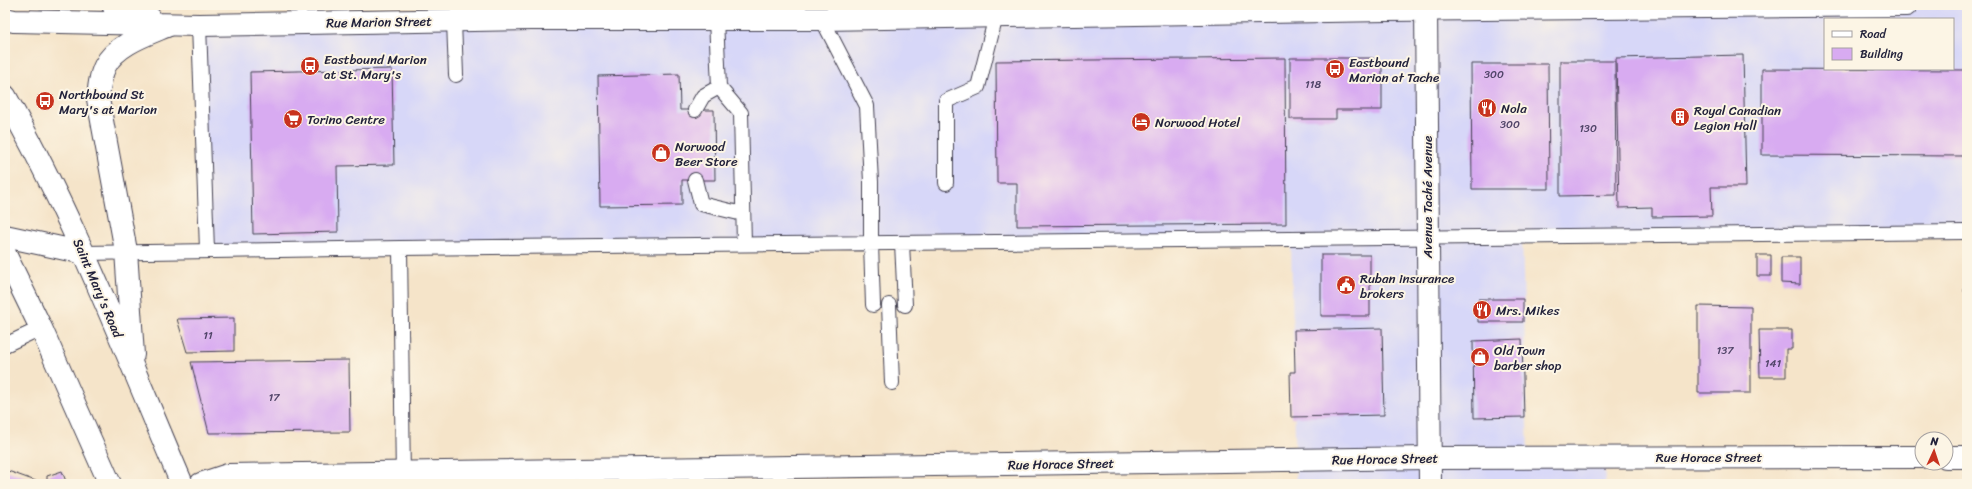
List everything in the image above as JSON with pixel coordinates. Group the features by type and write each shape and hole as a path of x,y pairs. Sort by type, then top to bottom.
{"main road":[{"path":"113,5 169,25"},
{"path":"548,19 578,5"},
{"path":"770,5 798,19"},
{"name":"Rue Marion Street","path":"5,19 199,25 548,19 822,19 996,16 1093,10 1906,5"},
{"name":"Avenue Taché Avenue","path":"1426,7 1430,484"},
{"path":"134,373 126,251 98,99 100,80 105,65 117,52 130,43 169,25"},
{"name":"Saint Mary's Road","path":"5,96 29,139 84,253 182,484"},
{"path":"5,236 84,253"},
{"path":"5,254 41,328 110,484"},
{"name":"Rue Horace Street","path":"201,484 228,475 404,478 1429,458 1914,457"},
{"path":"1954,457 1967,457"}],"lane":[{"path":"946,183 946,101 978,87 996,16"},
{"path":"716,19 719,88 741,113 744,244"},
{"path":"822,19 867,106 871,182 873,305"},
{"path":"454,21 456,75"},
{"path":"199,25 207,250"},
{"path":"695,110 703,96 719,88"},
{"path":"695,180 701,204 743,214"},
{"path":"84,253 126,251 744,244 1967,232"},
{"path":"902,243 905,305"},
{"path":"400,248 404,478"},
{"path":"889,305 892,384"},
{"path":"5,346 41,328"}],"shaded area":[{"path":"1093,5 1967,5 1967,232 1522,236 1528,457 1604,457 1605,484 1296,484 1291,238 207,250 199,25"}],"building":[{"name":"Royal Canadian Legion Hall","path":"1743,55 1746,187 1711,187 1712,216 1652,217 1652,207 1619,208 1616,58"},
{"name":"Norwood Hotel","path":"1285,58 1286,224 1017,226 1017,183 997,183 996,61"},
{"path":"1290,58 1373,58 1382,66 1382,110 1336,110 1336,119 1290,119"},
{"path":"1560,61 1615,61 1616,195 1560,196"},
{"path":"1471,64 1548,64 1549,189 1472,189"},
{"name":"Torino Centre","path":"392,69 394,165 337,166 338,232 253,234 250,72"},
{"path":"1762,69 1967,70 1967,156 1762,155"},
{"path":"679,74 680,110 714,110 715,180 682,180 682,205 600,206 598,76"},
{"name":"Ruban insurance brokers","path":"1321,255 1370,255 1370,316 1321,316"},
{"path":"1757,255 1771,255 1771,276 1757,276"},
{"path":"1781,257 1800,257 1800,284 1781,283"},
{"path":"1964,261 1967,261 1967,292 1964,292"},
{"path":"1478,299 1523,299 1523,322 1478,322"},
{"path":"1698,306 1751,307 1751,393 1698,393"},
{"path":"234,318 234,351 187,352 177,319"},
{"path":"1382,328 1384,415 1291,417 1290,372 1295,372 1294,330"},
{"path":"1759,330 1792,330 1792,349 1786,349 1786,377 1760,377"},
{"path":"1522,339 1524,417 1474,418 1473,341"},
{"path":"349,360 350,432 209,433 191,362"},
{"path":"8,471 44,484 5,484"},
{"path":"62,471 67,484 47,484 47,476"}],"place":[{"name":"Eastbound Marion at St. Mary's","path":"310,66"},
{"name":"Eastbound Marion at Tache","path":"1335,69"},
{"name":"Northbound St Mary's at Marion","path":"45,101"},
{"name":"Nola","path":"1487,108"},
{"name":"Royal Canadian Legion Hall","path":"1680,117"},
{"name":"Torino Centre","path":"293,119"},
{"name":"Norwood Hotel","path":"1141,122"},
{"name":"Norwood Beer Store","path":"661,153"},
{"name":"Ruban insurance brokers","path":"1346,285"},
{"name":"Mrs. Mikes","path":"1482,310"},
{"name":"Old Town barber shop","path":"1480,357"}]}
